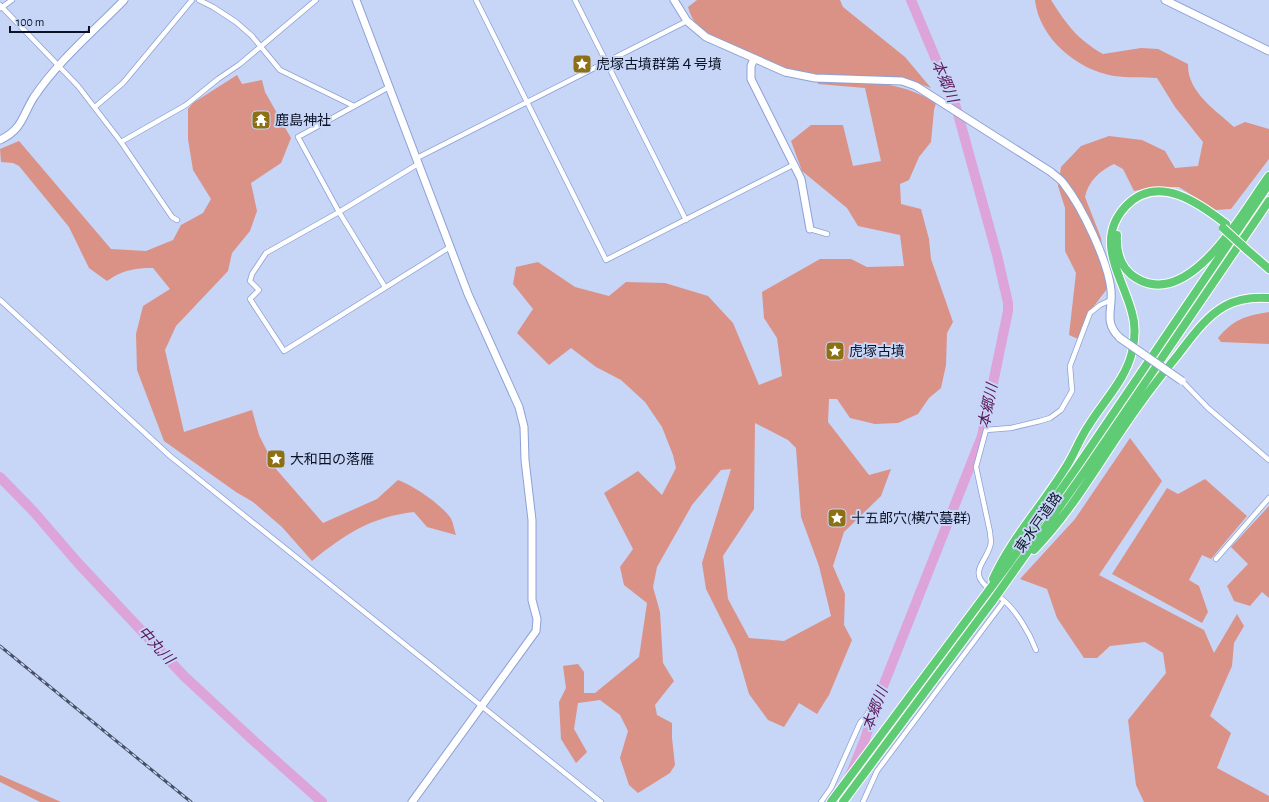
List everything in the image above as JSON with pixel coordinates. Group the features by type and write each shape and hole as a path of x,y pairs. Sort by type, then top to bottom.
{"highway":[{"path":"1224,226 1184,202 1166,197 1149,199 1135,206 1124,216 1118,230 1117,252 1126,270 1149,284 1164,284 1186,276 1199,267 1213,252 1269,176"},
{"name":"東水戸道路","path":"831,802 1077,467 1269,184"},
{"path":"987,590 999,566 1011,547 1065,470 1088,426 1123,374 1132,354 1134,320 1112,254 1111,238 1117,218 1127,205 1141,196 1158,192 1167,192 1195,202 1246,245 1269,269"},
{"name":"東水戸道路","path":"843,802 1000,599 1017,568 1246,245 1269,201"},
{"path":"1246,245 1269,261"},
{"path":"1017,568 1054,530 1092,477 1118,435 1158,379 1205,322 1232,302 1251,298 1269,298"}],"street":[{"path":"12,0 1,8 78,86 121,142 172,217 177,220"},
{"path":"0,140 14,132 20,125 33,98 58,65 124,0"},
{"path":"95,107 123,83 192,0"},
{"path":"199,0 236,22 280,70 354,106"},
{"path":"121,142 186,105 218,79 240,64 259,46 316,0"},
{"path":"356,0 468,294 520,407 524,427 525,460 532,520 532,600 537,619 537,626 533,637 412,802"},
{"path":"476,0 606,260 793,165"},
{"path":"575,0 686,220"},
{"path":"674,0 687,21 706,37 785,72 804,76 902,81 927,92 1051,172 1064,184 1092,230 1111,290 1110,324 1112,331 1182,381 1208,408 1269,460"},
{"path":"1165,0 1269,52"},
{"path":"450,248 284,351 250,299 260,290 250,281 252,274 266,253 339,212 417,161 527,102 687,21"},
{"path":"754,59 751,66 751,79 801,179 810,229 827,234"},
{"path":"385,287 339,212 298,136 389,87"},
{"path":"0,300 170,456 601,802"},
{"path":"987,590 980,580 979,572 991,543 976,467 986,430 1032,423 1050,418 1061,410 1072,391 1070,366 1090,313 1100,305 1110,300"},
{"path":"1216,559 1269,498"},
{"path":"863,802 877,771 1000,599 1010,605 1033,642 1036,650"},
{"path":"820,802 831,788 860,722 867,715 872,705"}],"shaded area":[{"path":"697,0 840,0 843,7 905,57 931,88 905,78 817,75 787,70 712,36 703,30 694,21 688,7"},
{"path":"1035,0 1051,0 1073,31 1086,43 1103,54 1141,48 1158,49 1188,64 1189,74 1197,92 1211,107 1234,127 1245,122 1269,129 1269,159 1231,209 1215,210 1179,187 1158,187 1134,191 1123,169 1114,164 1104,169 1092,181 1085,197 1101,238 1107,289 1087,315 1078,339 1069,335 1076,273 1065,251 1065,208 1058,186 1061,167 1081,146 1109,136 1142,140 1165,151 1175,168 1198,166 1203,142 1175,107 1157,78 1119,77 1100,73 1087,67 1062,50 1044,27 1038,14"},
{"path":"237,75 242,84 262,80 265,92 291,138 281,163 251,183 257,211 250,231 232,253 228,271 176,326 165,350 184,432 252,410 259,435 276,469 323,523 377,499 398,480 419,491 439,506 451,519 456,535 427,527 414,512 399,514 359,528 312,561 282,527 253,502 236,492 164,441 137,370 136,334 143,306 170,289 153,268 129,270 118,274 107,281 89,268 69,227 19,166 13,163 1,162 0,149 19,141 111,249 146,251 173,240 181,225 203,213 211,199 193,170 188,139 188,109 193,103"},
{"path":"817,80 878,83 922,95 936,103 931,142 919,157 909,180 900,184 901,204 921,209 929,239 931,259 953,322 947,333 946,365 941,388 929,398 918,414 898,423 875,424 850,418 837,399 829,399 828,422 869,475 891,469 881,496 844,532 833,566 845,594 844,625 852,640 829,695 817,714 799,703 784,727 768,720 749,694 736,649 706,589 702,563 731,469 721,470 692,505 657,567 653,587 660,612 663,663 674,681 655,705 657,715 672,723 675,765 670,773 638,793 629,785 620,758 628,731 620,715 600,700 578,703 574,729 587,752 576,763 561,739 559,702 566,688 563,666 578,664 584,672 584,693 595,693 639,657 647,603 624,585 620,567 633,549 604,493 638,471 662,495 676,468 673,455 662,427 645,402 621,380 596,367 571,348 549,365 517,333 533,309 513,284 516,267 538,262 575,287 609,296 626,282 665,283 708,296 733,323 759,385 782,376 777,338 764,318 762,292 820,259 851,259 867,267 904,266 900,235 858,226 847,208 802,171 791,141 811,125 843,125 853,166 881,161 865,88 818,84","holes":["755,423 788,440 796,448 801,517 819,566 831,616 784,641 749,638 728,599 723,556 754,509"]},
{"path":"1269,312 1269,344 1221,342 1218,338 1229,326 1240,319"},
{"path":"1130,438 1162,481 1099,575 1204,630 1214,653 1237,614 1244,626 1234,643 1232,666 1210,716 1231,733 1217,768 1269,796 1269,802 1144,802 1136,785 1128,720 1166,673 1163,653 1145,642 1110,646 1097,658 1084,658 1057,618 1047,589 1020,579 1075,519"},
{"path":"1205,479 1247,516 1211,559 1202,555 1189,580 1199,586 1208,612 1202,623 1112,574 1167,488 1178,494"},
{"path":"1269,506 1269,598 1262,592 1250,606 1234,601 1227,586 1248,564 1231,547"},
{"path":"0,775 61,802 40,802 0,782"}],"waterway":[{"name":"本郷川","path":"839,802 864,742 878,699 982,436 1008,311 1008,303 997,255 956,107 911,0"},
{"name":"中丸川","path":"0,477 34,512 78,563 184,676 322,802"}],"railway":[{"path":"0,646 191,802"}],"place":[{"name":"虎塚古墳群第４号墳","path":"582,64"},
{"name":"鹿島神社","path":"261,120"},
{"name":"虎塚古墳","path":"835,351"},
{"name":"大和田の落雁","path":"276,459"},
{"name":"十五郎穴(横穴墓群)","path":"837,518"}]}
